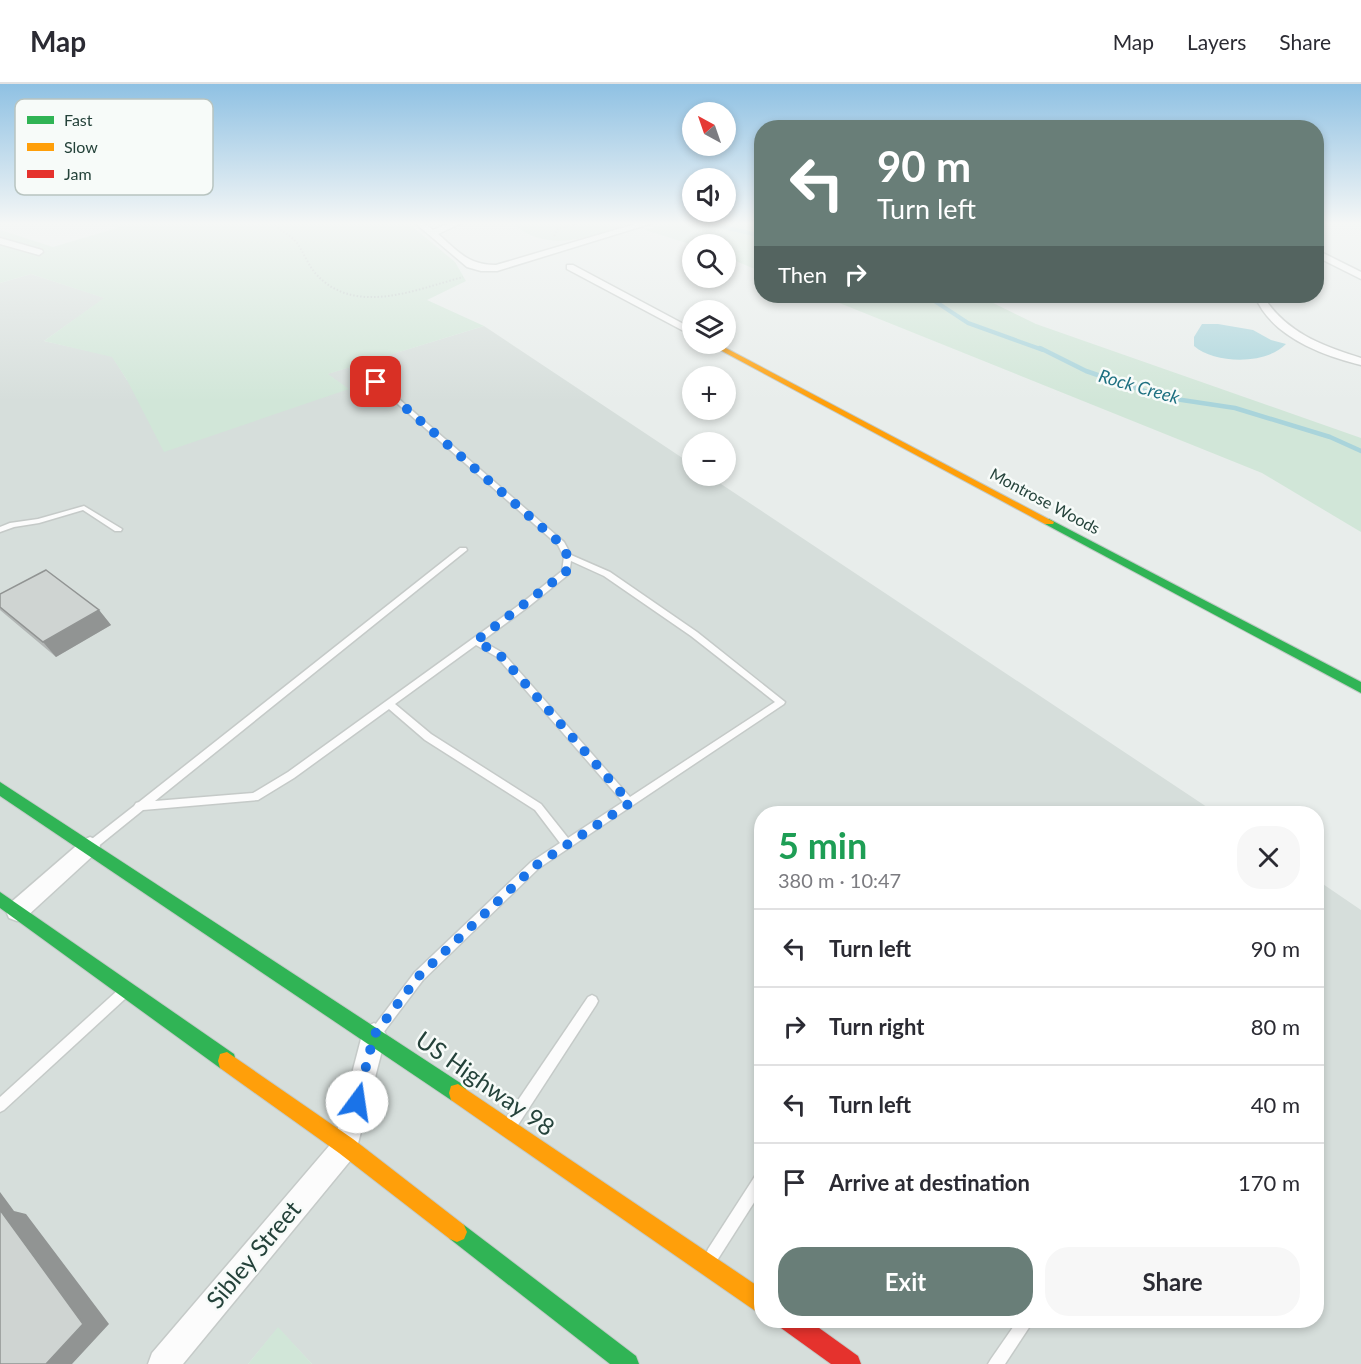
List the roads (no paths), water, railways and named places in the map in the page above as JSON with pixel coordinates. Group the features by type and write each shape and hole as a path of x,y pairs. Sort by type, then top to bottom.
{"main road":[{"name":"Montrose Woods","path":"731,354 1361,688"},
{"name":"US Highway 98","path":"0,788 374,1035 754,1296"},
{"path":"8,905 346,1146 628,1364"},
{"path":"800,1328 850,1364"}],"street":[{"path":"597,282 682,327"},
{"path":"1263,303 1271,316 1286,329 1310,343 1361,362"},
{"path":"8,905 90,846"},
{"path":"346,1146 374,1035"},
{"name":"Sibley Street","path":"163,1364 346,1146"}],"lane":[{"path":"139,806 255,797 291,775 476,641 566,572 568,557 561,544 376,382"},
{"path":"0,530 84,508 118,529"},
{"path":"90,846 463,550"},
{"path":"374,1035 419,976 535,866 781,702 694,634 607,574 568,557"},
{"path":"476,641 500,655 630,803"},
{"path":"388,704 428,737 538,807 567,844"},
{"path":"0,1106 126,990"},
{"path":"508,1127 592,1001"},
{"path":"707,1264 754,1191"},
{"path":"996,1364 1022,1328"}],"water":[{"path":"1202,324 1218,324 1253,330 1271,340 1286,344 1277,351 1254,359 1240,360 1214,356 1194,346 1194,337"}],"waterway":[{"name":"Rock Creek","path":"938,303 968,323 1043,350"},
{"name":"Rock Creek","path":"1040,348 1086,371 1162,397 1235,408 1330,437 1361,451"}]}
